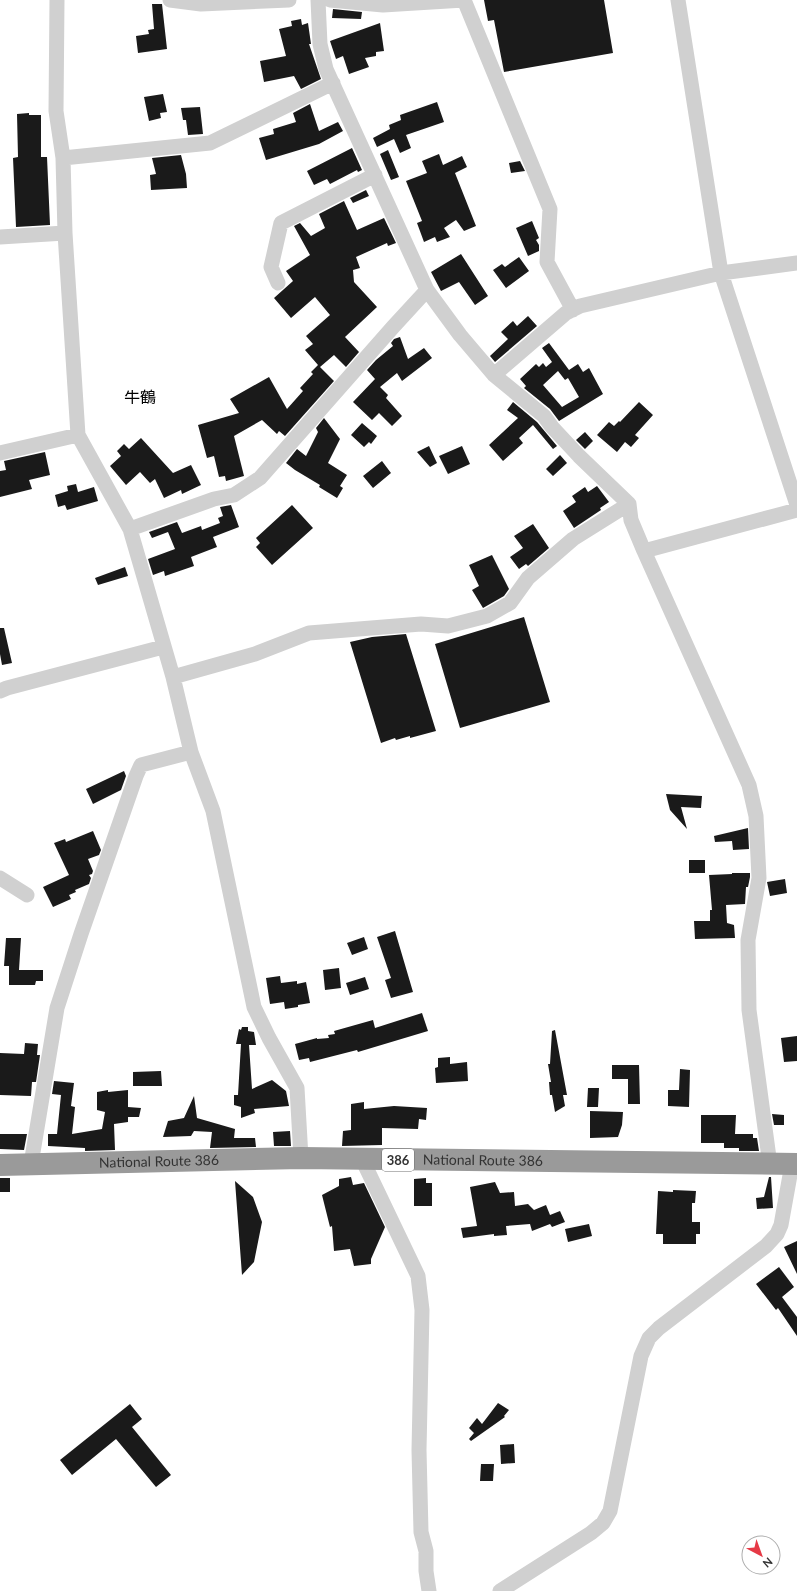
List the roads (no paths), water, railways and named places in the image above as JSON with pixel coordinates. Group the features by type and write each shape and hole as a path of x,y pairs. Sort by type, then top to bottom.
{"highway":[{"name":"National Route 386","path":"0,1165 301,1158 770,1165 795,1164"}],"street":[{"path":"64,0 57,0 56,111 63,158 65,233 78,436 130,529 173,677 191,752 213,811 254,1007 269,1038 297,1088 301,1158"},
{"path":"170,0 201,4 289,0"},
{"path":"318,0 320,44 326,69 427,290 460,335 494,375 544,416 552,427 579,456 629,504 631,520 644,551 749,785 756,816 759,878 748,940 749,1010 770,1165"},
{"path":"330,0 383,5 464,0 550,209 547,262 573,310"},
{"path":"678,0 722,273 797,504"},
{"path":"63,158 210,143 333,83"},
{"path":"278,283 271,267 281,223 375,175"},
{"path":"0,237 65,233"},
{"path":"494,375 566,313 580,306 722,273 797,263"},
{"path":"130,529 214,499 234,495 260,478 427,290"},
{"path":"0,453 78,436"},
{"path":"173,677 255,654 309,633 421,624 448,626 487,616 510,603 528,578 573,540 629,504"},
{"path":"644,551 797,510"},
{"path":"0,691 164,647"},
{"path":"31,1164 57,1008 136,776 141,765 191,752"},
{"path":"0,878 27,895"},
{"path":"362,1159 418,1276 421,1294 422,1310 419,1450 421,1532 426,1551 426,1571 429,1591"},
{"path":"500,1591 591,1534 603,1523 610,1511 642,1356 649,1338 659,1328 766,1246 781,1225 795,1164"}],"district":[{"name":"牛鶴","path":"140,397"}]}
